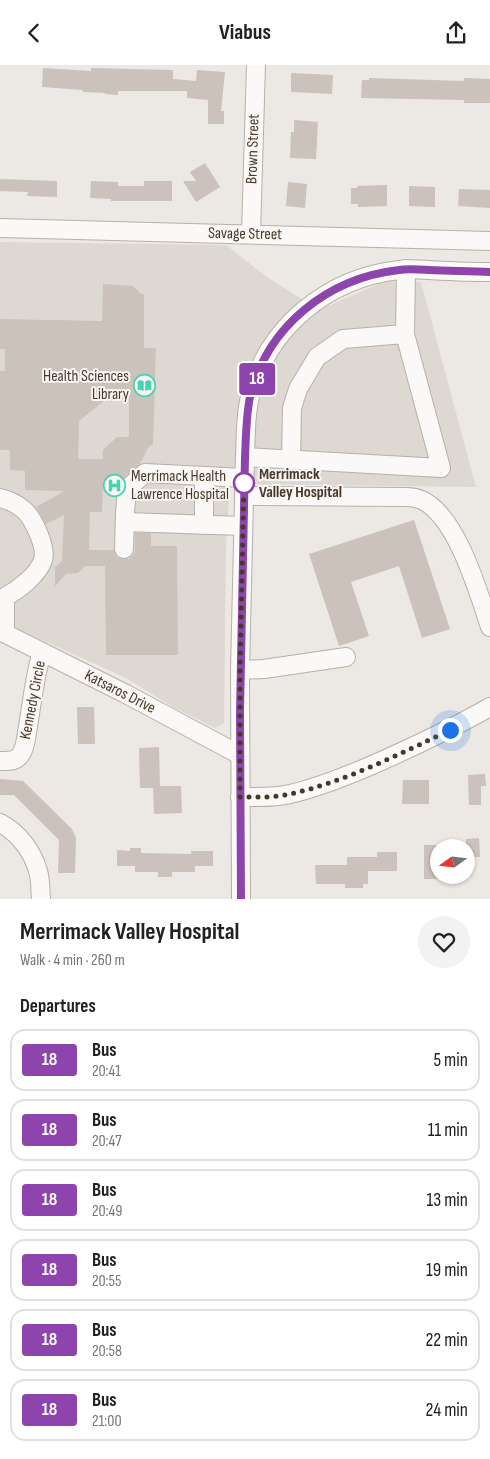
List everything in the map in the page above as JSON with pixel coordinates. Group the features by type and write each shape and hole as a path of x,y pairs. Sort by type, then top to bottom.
{"street":[{"name":"Brown Street","path":"251,234 256,65"},
{"name":"Savage Street","path":"0,228 490,241"},
{"path":"245,457 441,468 405,335 406,269"},
{"path":"241,899 240,670 246,425 250,397 264,359 300,311 337,287 378,273 406,269 490,272"},
{"path":"291,460 292,407 298,389 317,357 342,339 405,335"},
{"path":"124,549 127,489 144,473 204,476 244,487 420,499 438,513 458,542 490,627"},
{"path":"204,476 204,525"},
{"path":"0,498 10,500 25,511 44,545 43,560 33,576 17,590 2,595 2,632"},
{"path":"124,522 243,526"},
{"name":"Katsaros Drive","path":"2,632 126,694 240,755"},
{"name":"Kennedy Circle","path":"0,761 15,760 23,750 31,712 36,671 42,651"},
{"path":"240,670 264,669 346,657"},
{"path":"240,797 274,797 337,780 450,730 490,707"},
{"path":"0,823 18,836 32,856 39,873 41,899"}],"shaded area":[{"name":"Merrimack Health Lawrence Hospital","path":"0,242 226,245 267,277 319,310 385,281 421,282 476,487 230,484 226,546 224,723 215,728 173,707 126,678 0,621"}],"building":[{"path":"43,68 91,71 91,68 173,70 173,79 196,81 197,70 225,72 221,111 224,111 224,124 208,124 208,100 187,98 187,91 118,91 118,95 42,87"},
{"path":"291,73 333,75 332,94 291,92"},
{"path":"369,78 464,81 464,78 490,79 490,103 464,103 464,100 361,98 362,80 369,80"},
{"path":"294,120 318,122 316,159 290,158 291,132 294,132"},
{"path":"205,163 220,187 196,202 183,181 196,181 190,172"},
{"path":"0,179 57,181 57,197 27,196 28,192 0,191"},
{"path":"91,181 118,182 118,186 144,186 144,181 172,181 172,201 111,201 111,199 90,198"},
{"path":"288,182 307,184 305,208 286,206"},
{"path":"387,185 387,206 358,207 358,204 351,204 351,188"},
{"path":"409,186 435,187 435,207 409,206"},
{"path":"459,189 490,190 490,208 458,206"},
{"path":"103,284 133,286 141,294 144,294 144,348 156,348 153,445 149,446 140,464 122,479 103,485 102,512 90,512 89,550 114,550 119,558 129,559 135,550 135,533 151,533 151,546 177,546 178,655 106,655 105,566 85,566 78,573 66,574 55,586 55,567 62,561 64,515 46,524 36,507 65,491 25,490 25,471 10,470 10,450 0,450 0,371 5,371 5,349 0,349 0,319 102,321","holes":["105,400 129,400 129,437 117,437 103,450 103,459 78,459 79,421"]},
{"path":"414,520 450,629 422,638 399,566 351,582 369,636 339,646 309,554"},
{"path":"77,707 94,707 95,744 78,744"},
{"path":"159,747 160,786 181,786 182,813 154,814 153,788 140,788 139,748"},
{"path":"485,774 486,786 481,786 481,805 469,805 468,775"},
{"path":"0,779 23,781 72,829 76,838 75,873 58,873 59,840 14,795 0,795"},
{"path":"403,780 429,780 429,804 402,804"},
{"path":"479,838 480,857 475,857 475,839 466,839"},
{"path":"424,845 430,845 430,879 424,879"},
{"path":"130,848 141,848 141,853 191,854 191,851 213,851 213,866 195,866 195,872 172,872 172,877 158,877 158,872 135,872 135,866 117,866 117,850 130,851"},
{"path":"377,852 397,852 397,871 368,871 368,884 363,884 363,888 345,888 345,884 316,884 315,865 347,865 347,857 377,857"}],"bus line":[{"name":"18","path":"241,899 240,712 246,425 250,397 264,359 300,311 337,287 386,271 402,269 490,272"}],"place":[{"name":"Health Sciences Library","path":"145,385"},
{"name":"Merrimack Valley Hospital","path":"244,483"},
{"name":"Merrimack Health Lawrence Hospital","path":"115,485"}],"route":[{"path":"244,483 244,478 240,670 240,797 274,797 337,780 450,730"}]}
